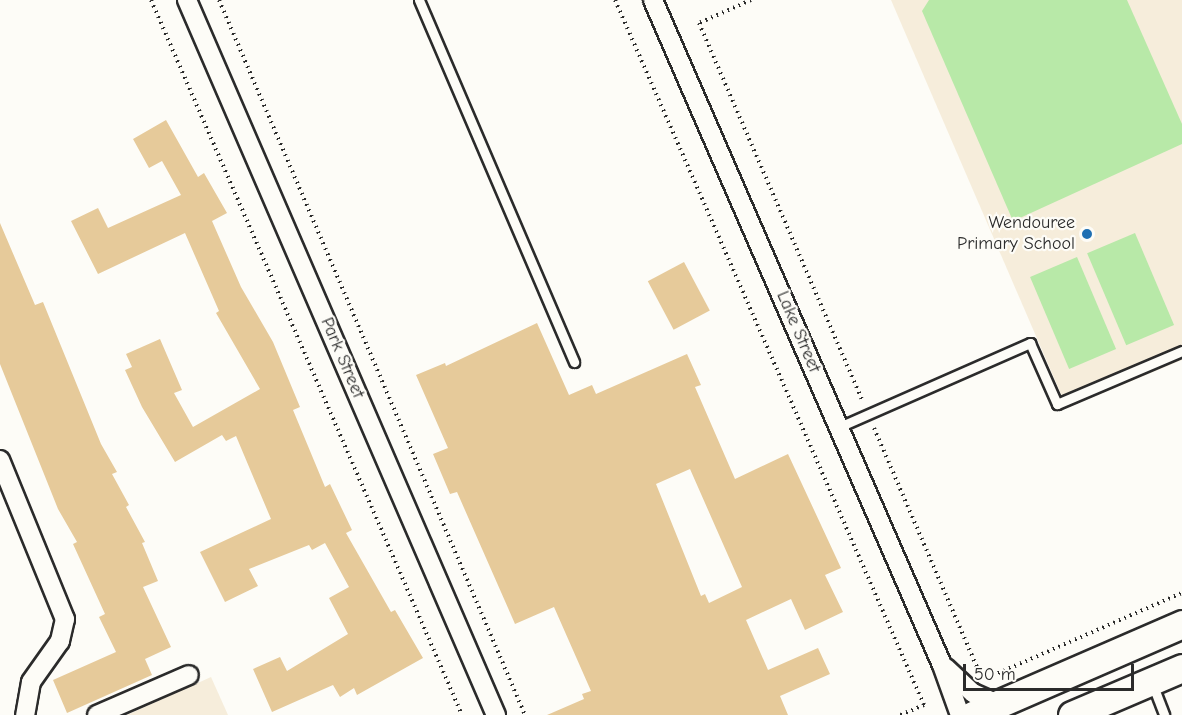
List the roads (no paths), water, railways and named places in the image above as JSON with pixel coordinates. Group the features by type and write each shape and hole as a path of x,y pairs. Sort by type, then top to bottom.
{"main road":[{"path":"973,715 1182,624"},
{"path":"1072,715 1182,668"}],"street":[{"name":"Park Street","path":"187,0 496,715"},
{"name":"Lake Street","path":"654,0 942,665 960,715"},
{"path":"0,460 65,619 60,641 31,682 25,715"},
{"name":"Lake Street","path":"942,665 973,693 998,704"},
{"path":"97,715 189,675"}],"lane":[{"path":"419,0 574,362"},
{"path":"839,427 1030,343 1057,404 1182,351"},
{"path":"1151,681 1164,715"}],"place":[{"name":"Wendouree Primary School","path":"1087,234"}]}
